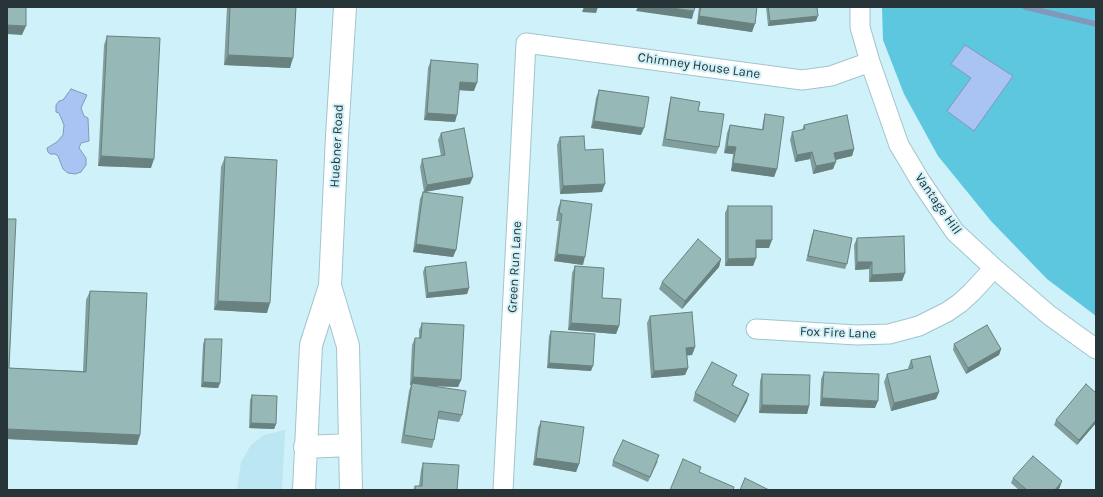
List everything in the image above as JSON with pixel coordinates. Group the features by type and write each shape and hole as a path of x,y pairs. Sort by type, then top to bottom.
{"main road":[{"name":"Huebner Road","path":"304,490 311,345 330,286 345,7"},
{"name":"Huebner Road","path":"330,286 348,346 351,490"},
{"path":"305,447 350,445"}],"street":[{"name":"Vantage Hill","path":"860,7 860,27 870,62 899,145 921,182 955,232 1049,315 1096,349"},
{"name":"Chimney House Lane","path":"526,44 802,80 831,76 870,62"},
{"name":"Green Run Lane","path":"503,490 526,44"},
{"name":"Fox Fire Lane","path":"756,329 857,335 889,334 919,326 954,307 972,292 994,268"}],"shaded area":[{"path":"882,7 1096,7 1096,316 1047,279 991,221 938,156 904,94 883,40"},
{"path":"965,45 1013,76 974,131 947,111 971,78 951,64"},
{"path":"71,89 87,95 81,108 84,116 88,118 89,141 81,143 79,148 86,158 86,165 81,172 75,174 68,173 63,169 58,156 55,154 50,154 47,148 57,142 63,135 64,125 59,113 56,112 56,105 59,101 63,100"},
{"path":"285,430 282,490 237,490 241,462 251,445 264,435"}],"building":[{"path":"7,7 26,7 26,26 7,25"},
{"path":"230,7 296,7 293,58 228,55"},
{"path":"665,7 695,7 694,11"},
{"path":"701,7 757,7 755,24 699,16"},
{"path":"768,7 817,7 818,16 770,21"},
{"path":"107,36 160,38 154,159 101,156"},
{"path":"431,60 478,64 477,83 460,82 457,115 427,113"},
{"path":"599,90 649,97 644,128 594,121"},
{"path":"671,97 700,102 698,111 724,114 719,147 665,139"},
{"path":"765,114 784,117 777,169 733,163 736,147 727,146 730,125 763,130"},
{"path":"847,115 854,149 834,153 836,162 816,166 812,152 797,155 792,132 805,129 804,125"},
{"path":"464,128 473,177 427,185 422,159 445,155 441,133"},
{"path":"584,136 585,150 603,149 605,184 563,186 560,137"},
{"path":"225,157 277,160 270,303 218,301"},
{"path":"423,192 463,197 456,250 416,244"},
{"path":"561,200 592,204 585,257 557,254 562,214 559,213"},
{"path":"728,206 772,206 772,240 756,240 756,258 728,259"},
{"path":"7,219 16,219 9,368 86,372 90,291 147,293 140,435 7,429"},
{"path":"814,230 852,238 847,264 808,256"},
{"path":"904,236 905,273 872,275 872,262 857,262 857,238"},
{"path":"698,239 721,259 685,301 662,282"},
{"path":"466,262 469,288 428,293 425,267"},
{"path":"575,266 604,268 602,298 621,299 619,326 571,323"},
{"path":"692,312 695,347 686,348 688,368 654,371 650,316"},
{"path":"422,323 464,325 461,380 413,377 415,338 421,338"},
{"path":"987,325 1001,349 968,368 954,344"},
{"path":"551,331 595,334 593,366 549,363"},
{"path":"205,339 222,339 220,383 203,382"},
{"path":"930,356 939,392 894,403 887,374 913,368 911,360"},
{"path":"712,362 737,375 732,385 749,394 738,416 695,393"},
{"path":"824,372 879,374 878,401 822,398"},
{"path":"762,374 810,375 809,406 762,405"},
{"path":"412,383 466,391 462,415 439,411 434,440 404,435"},
{"path":"1086,384 1096,393 1096,420 1079,440 1056,420"},
{"path":"252,395 277,396 276,424 251,423"},
{"path":"541,421 584,427 579,464 536,458"},
{"path":"623,440 659,455 650,477 613,461"},
{"path":"1033,456 1062,481 1055,490 1027,490 1013,478"},
{"path":"683,459 701,467 699,472 734,487 733,490 670,490"},
{"path":"423,463 459,465 457,490 415,490 415,486 422,486"},
{"path":"745,478 769,490 740,490"}],"waterway":[{"path":"1025,7 1096,24"}]}
